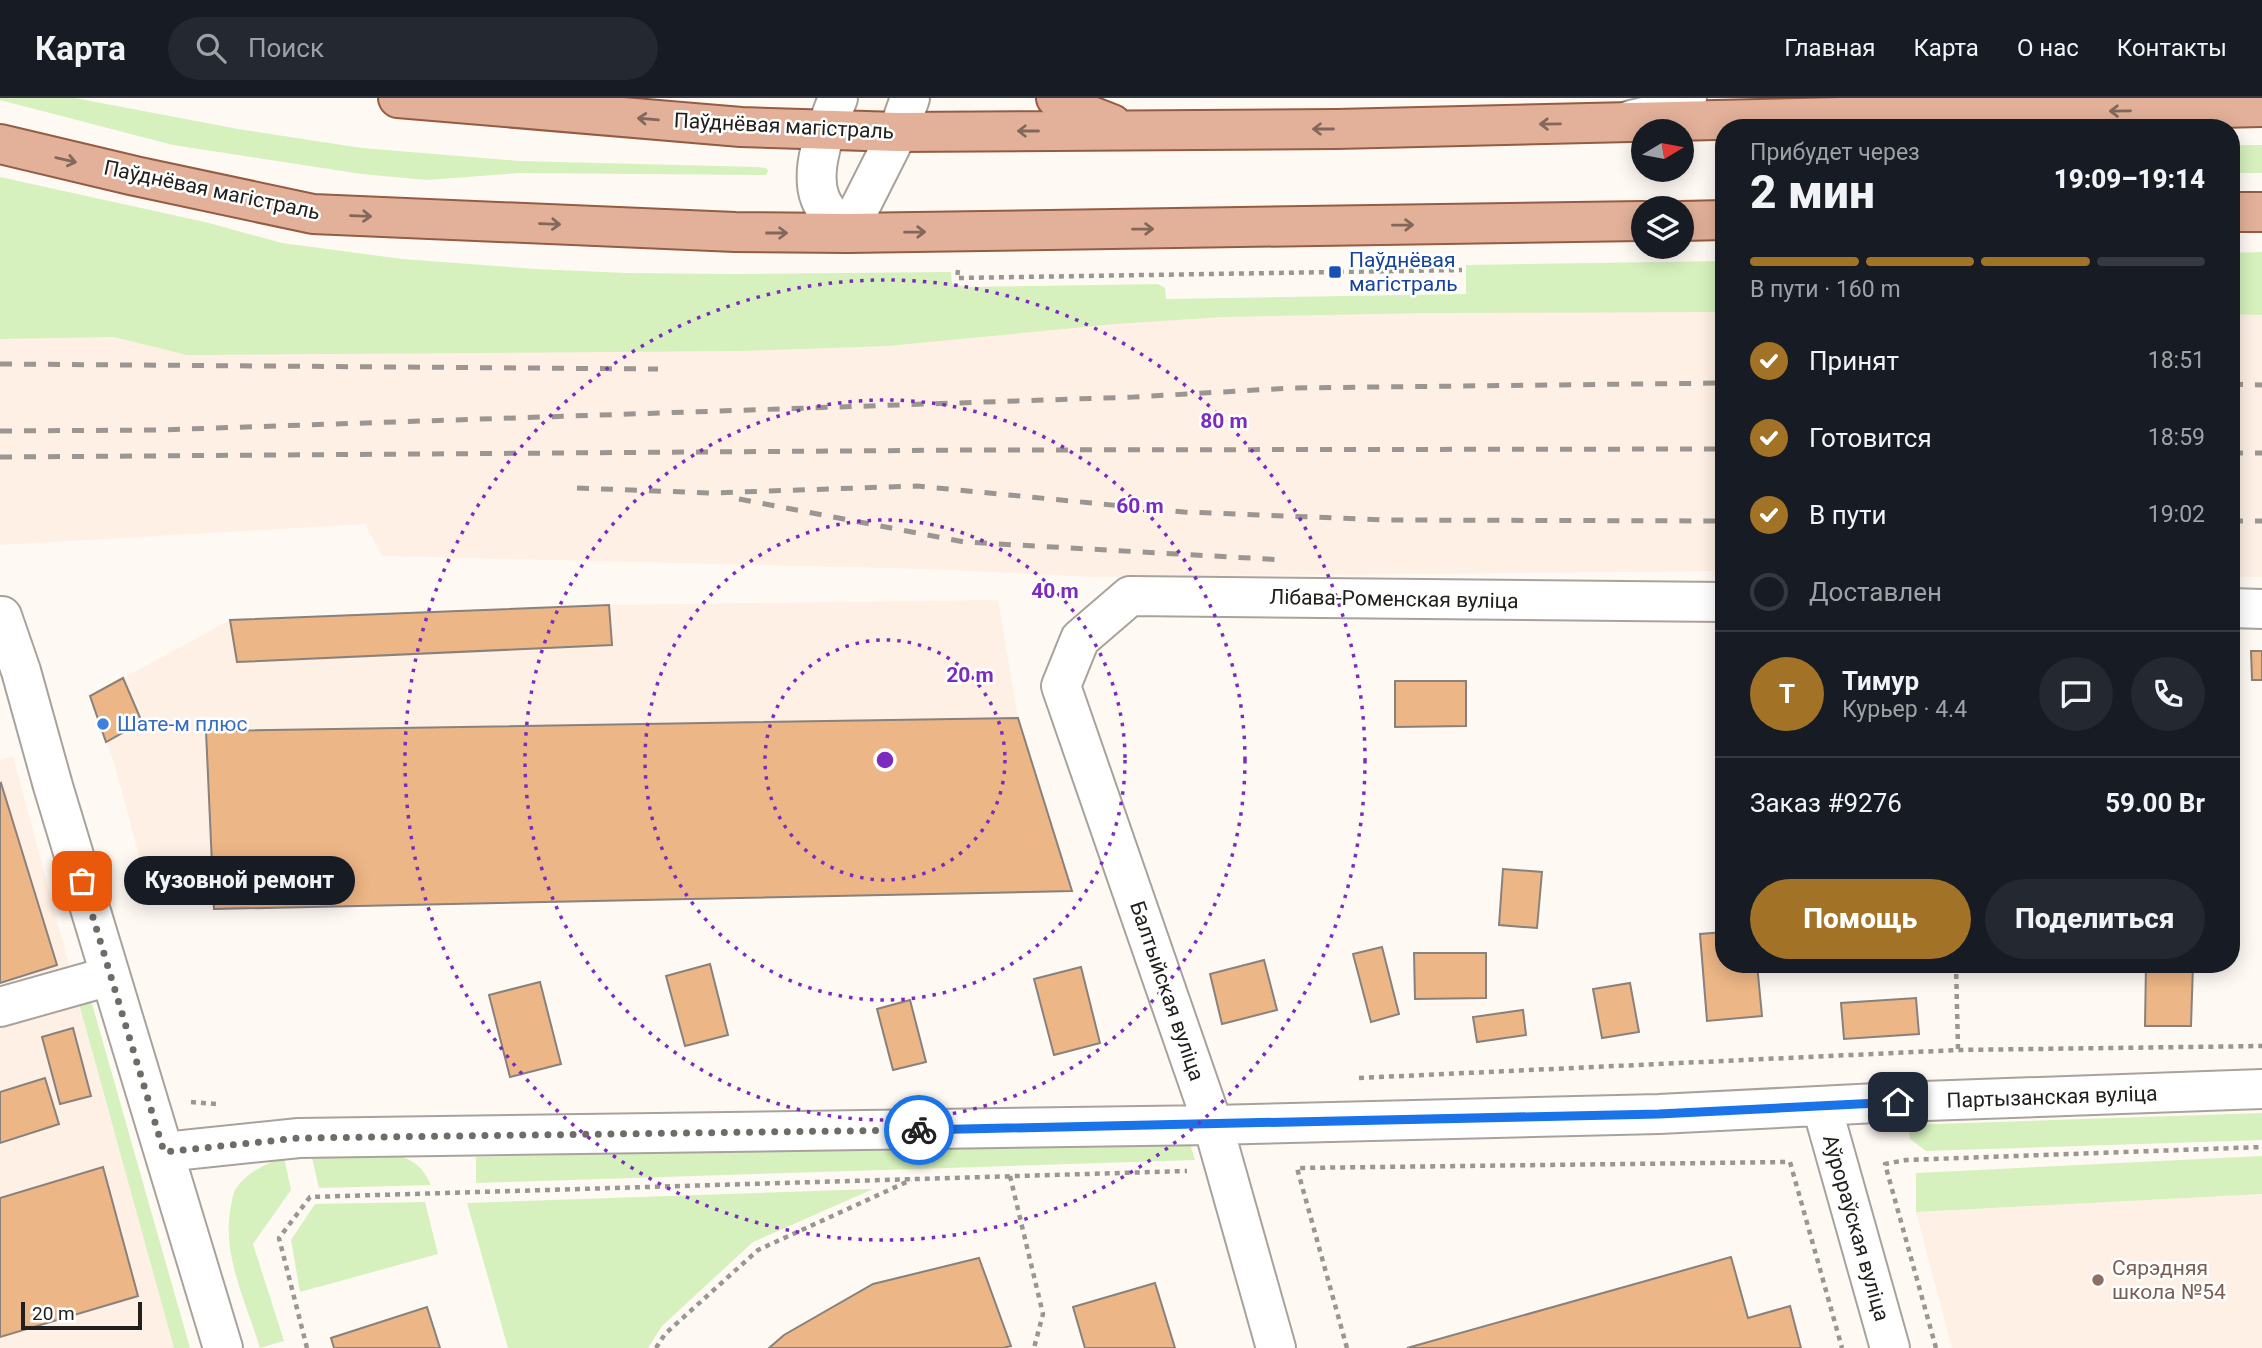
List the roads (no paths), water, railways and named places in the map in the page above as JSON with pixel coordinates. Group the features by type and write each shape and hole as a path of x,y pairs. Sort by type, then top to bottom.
{"main road":[{"name":"Паўднёвая магістраль","path":"398,98 741,127 831,114 904,115 1145,130 1618,122 1824,110 1908,116 2262,107"},
{"path":"1056,98 1073,109 1105,122 1145,130"},
{"name":"Паўднёвая магістраль","path":"0,144 313,214 735,232 847,233 1631,221"},
{"path":"2240,212 2262,212"},
{"path":"1694,220 1715,220"}],"street":[{"path":"1618,122 1661,113 1687,98"},
{"path":"831,114 816,180 821,200 847,233 904,115"},
{"name":"Лібава-Роменская вуліца","path":"1080,639 1130,596 1715,602"},
{"path":"2240,608 2262,609"},
{"path":"1,617 11,670 53,786 223,1348"},
{"name":"Балтыйская вуліца","path":"1080,639 1061,686 1213,1125 1276,1348"},
{"path":"0,1007 110,976"},
{"name":"Партызанская вуліца","path":"164,1152 312,1138 1213,1125 1659,1114 2262,1089"},
{"name":"Аўрораўская вуліца","path":"1822,1107 1890,1348"}],"railway":[{"path":"0,364 658,369"},
{"path":"0,431 157,430 1134,397 1291,388 1715,383"},
{"path":"2240,384 2262,385"},
{"path":"0,457 976,450 1715,449"},
{"path":"2240,453 2262,453"},
{"path":"577,488 710,493 917,486 1184,512 1387,520 1715,521"},
{"path":"739,499 964,542 1284,560"},
{"path":"2240,521 2262,521"}],"place":[{"name":"Паўднёвая магістраль","path":"1335,272"},
{"name":"Шате-м плюс","path":"103,724"},
{"name":"Кузовной ремонт","path":"82,881"},
{"name":"Сярэдняя школа №54","path":"2098,1280"}]}
